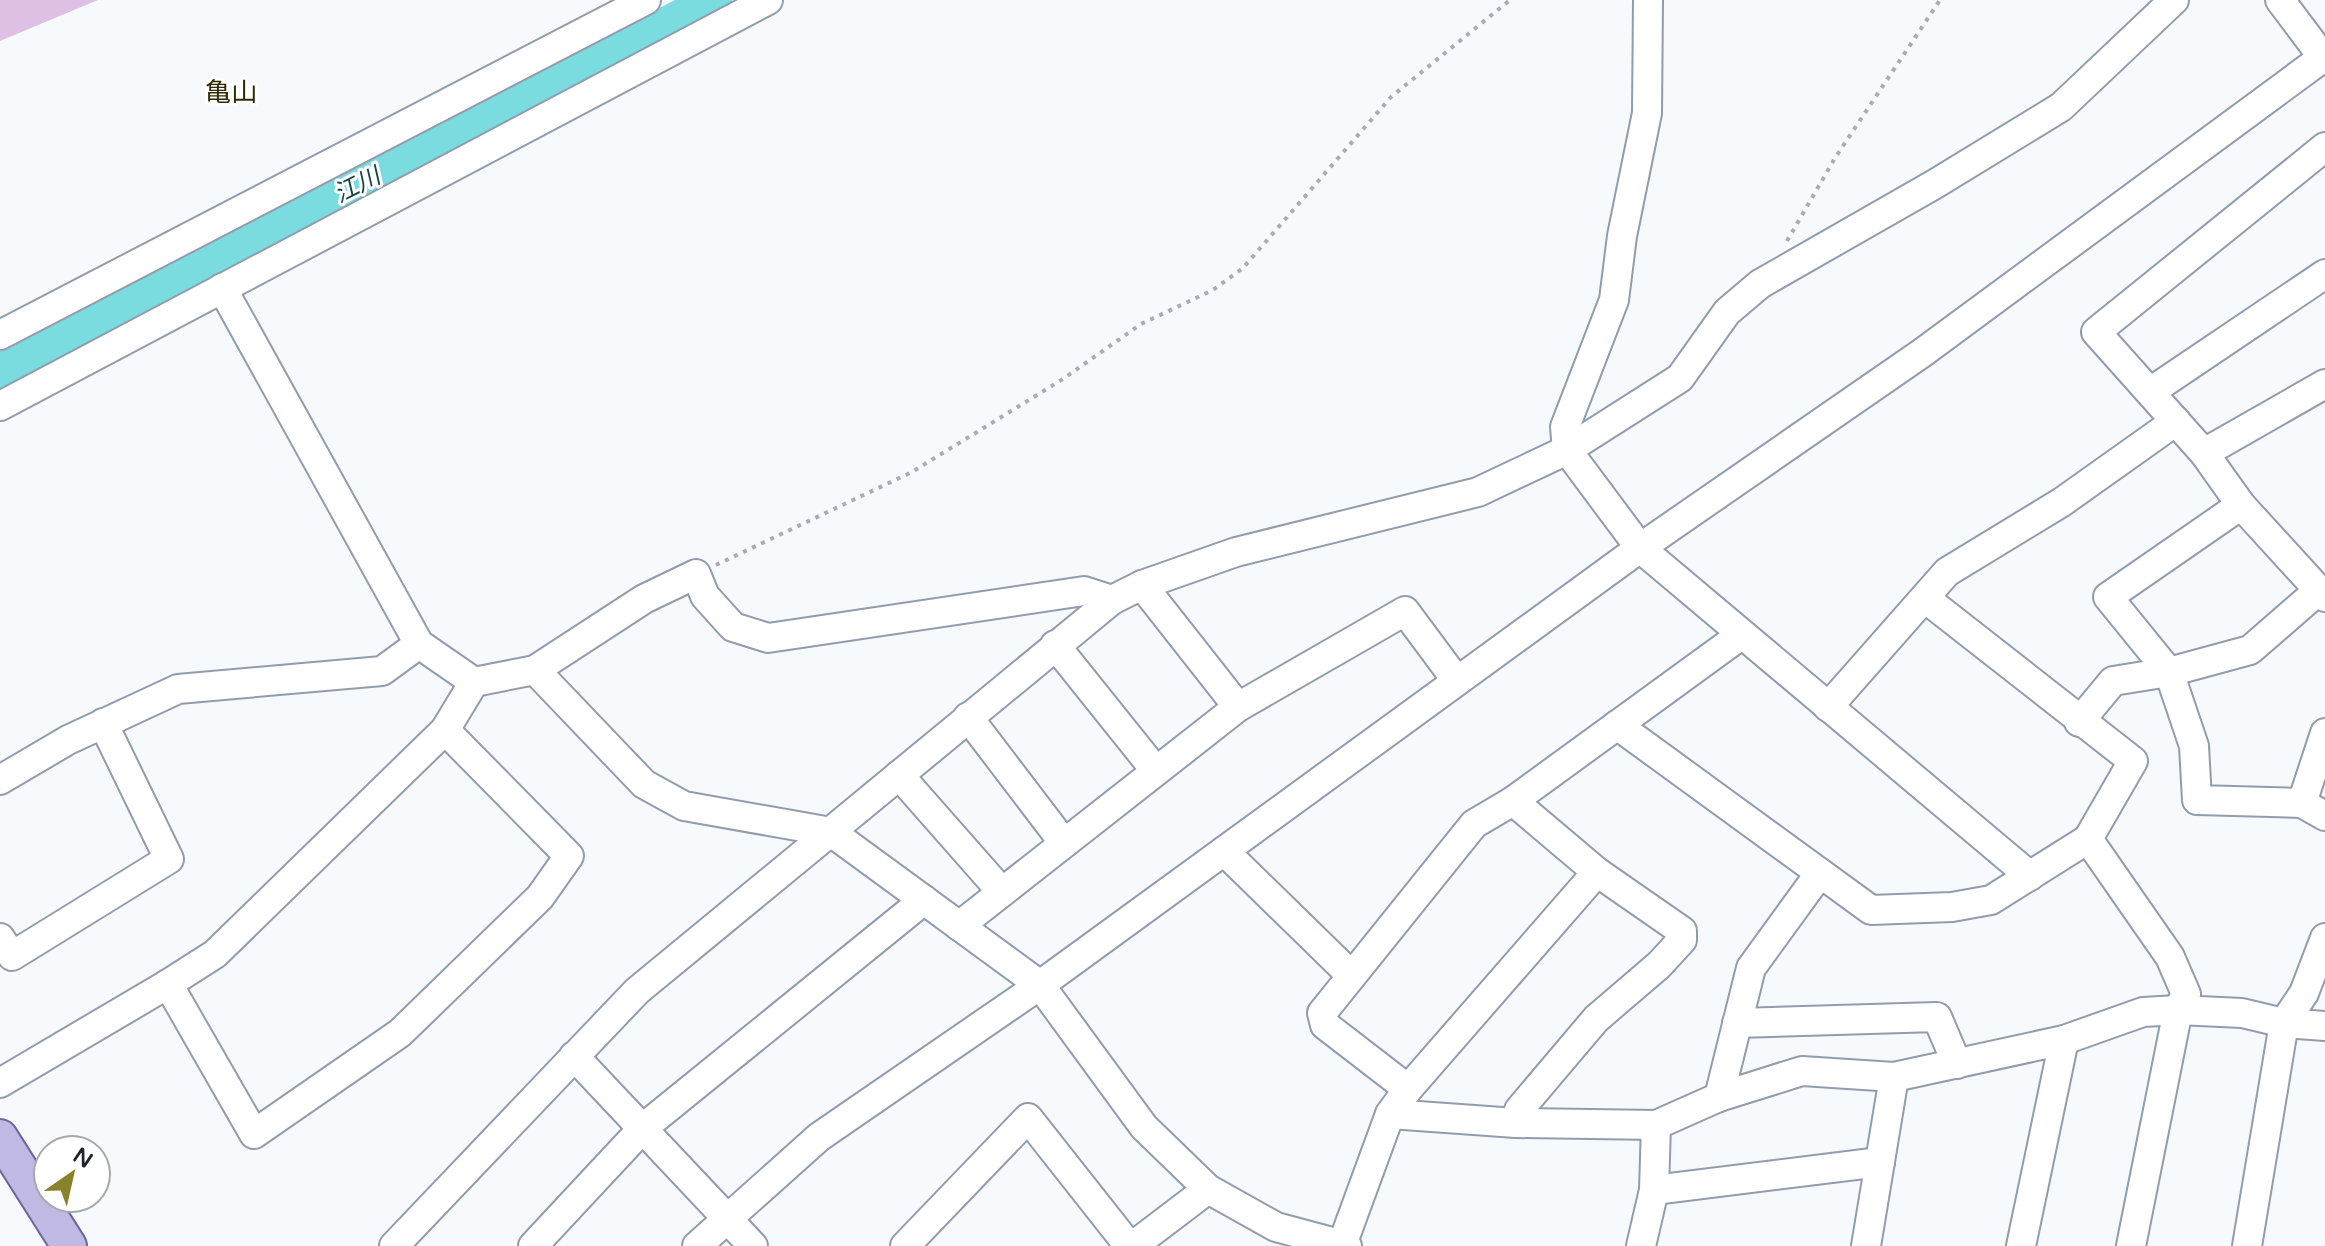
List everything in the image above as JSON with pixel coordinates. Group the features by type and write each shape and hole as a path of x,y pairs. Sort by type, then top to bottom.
{"main road":[{"path":"0,1137 69,1246"}],"street":[{"path":"0,335 646,0"},
{"path":"0,406 768,0"},
{"path":"1648,0 1647,113 1622,236 1614,300 1565,427 1567,450 1640,548 2030,876"},
{"path":"394,1246 637,991 1112,600 1142,585 1236,552 1478,492 1567,450 1680,378 1727,312 1760,284 1935,184 2061,107 2174,0"},
{"path":"697,1246 819,1137 1040,985 1640,548 1922,353 2324,58 2280,0"},
{"path":"2079,722 2113,681 2169,672 2250,650 2322,593 2241,505 2204,453 2096,332 2325,147"},
{"path":"2150,392 2325,274"},
{"path":"222,288 419,644 474,682 535,670 644,599 696,574 705,596 733,627 768,638 1084,591 1112,600"},
{"path":"2204,453 2325,384"},
{"path":"1828,707 1947,572 2062,502 2176,421"},
{"path":"2241,505 2108,597 2169,672 2194,746 2197,800 2314,810 2325,733"},
{"path":"1142,585 1238,707"},
{"path":"1617,725 1871,910 1952,907 1991,900 2088,839 2133,761 2079,722 1926,599"},
{"path":"959,926 1238,707 1405,611 1457,681"},
{"path":"1408,1089 1325,1025 1322,1013 1474,824 1513,801 1741,635"},
{"path":"0,780 68,740 178,689 382,671 419,644"},
{"path":"1055,645 1156,771"},
{"path":"535,670 644,784 684,806 831,832 1040,985 1144,1127 1208,1189 1276,1227 1344,1245 1390,1114 1408,1089 1597,872"},
{"path":"0,1083 168,984 224,945 445,730 474,682"},
{"path":"968,717 1064,843"},
{"path":"0,938 12,956 169,859 103,723"},
{"path":"168,984 254,1134 400,1033 540,897 569,856 445,730"},
{"path":"899,775 1002,892"},
{"path":"1513,801 1597,872 1682,931 1682,940 1659,965 1596,1019 1519,1110 1516,1123"},
{"path":"2088,839 2170,957 2186,994 2178,1010 2131,1246"},
{"path":"1224,851 1351,975"},
{"path":"1719,1097 1751,968 1820,873"},
{"path":"533,1246 643,1128 924,900"},
{"path":"2247,1246 2284,1023 2304,993 2325,938"},
{"path":"1390,1114 1516,1123 1656,1125 1719,1097 1802,1071 1894,1077 2064,1040 2143,1012 2242,1013 2284,1023 2325,1026"},
{"path":"1737,1023 1937,1017 1957,1064"},
{"path":"2021,1246 2064,1040"},
{"path":"574,1056 753,1246"},
{"path":"1866,1246 1894,1077"},
{"path":"905,1246 1028,1118 1131,1246 1208,1189"},
{"path":"1641,1246 1654,1190 1656,1125"},
{"path":"1654,1190 1880,1162"}],"path":[{"path":"696,574 912,472 1063,379 1141,324 1213,290 1243,268 1391,97 1510,0"},
{"path":"1760,284 1835,158 1940,0"}],"shaded area":[{"path":"0,0 98,0 0,41"}],"waterway":[{"name":"江川","path":"0,370 714,0"}],"district":[{"name":"亀山","path":"231,92"}]}
